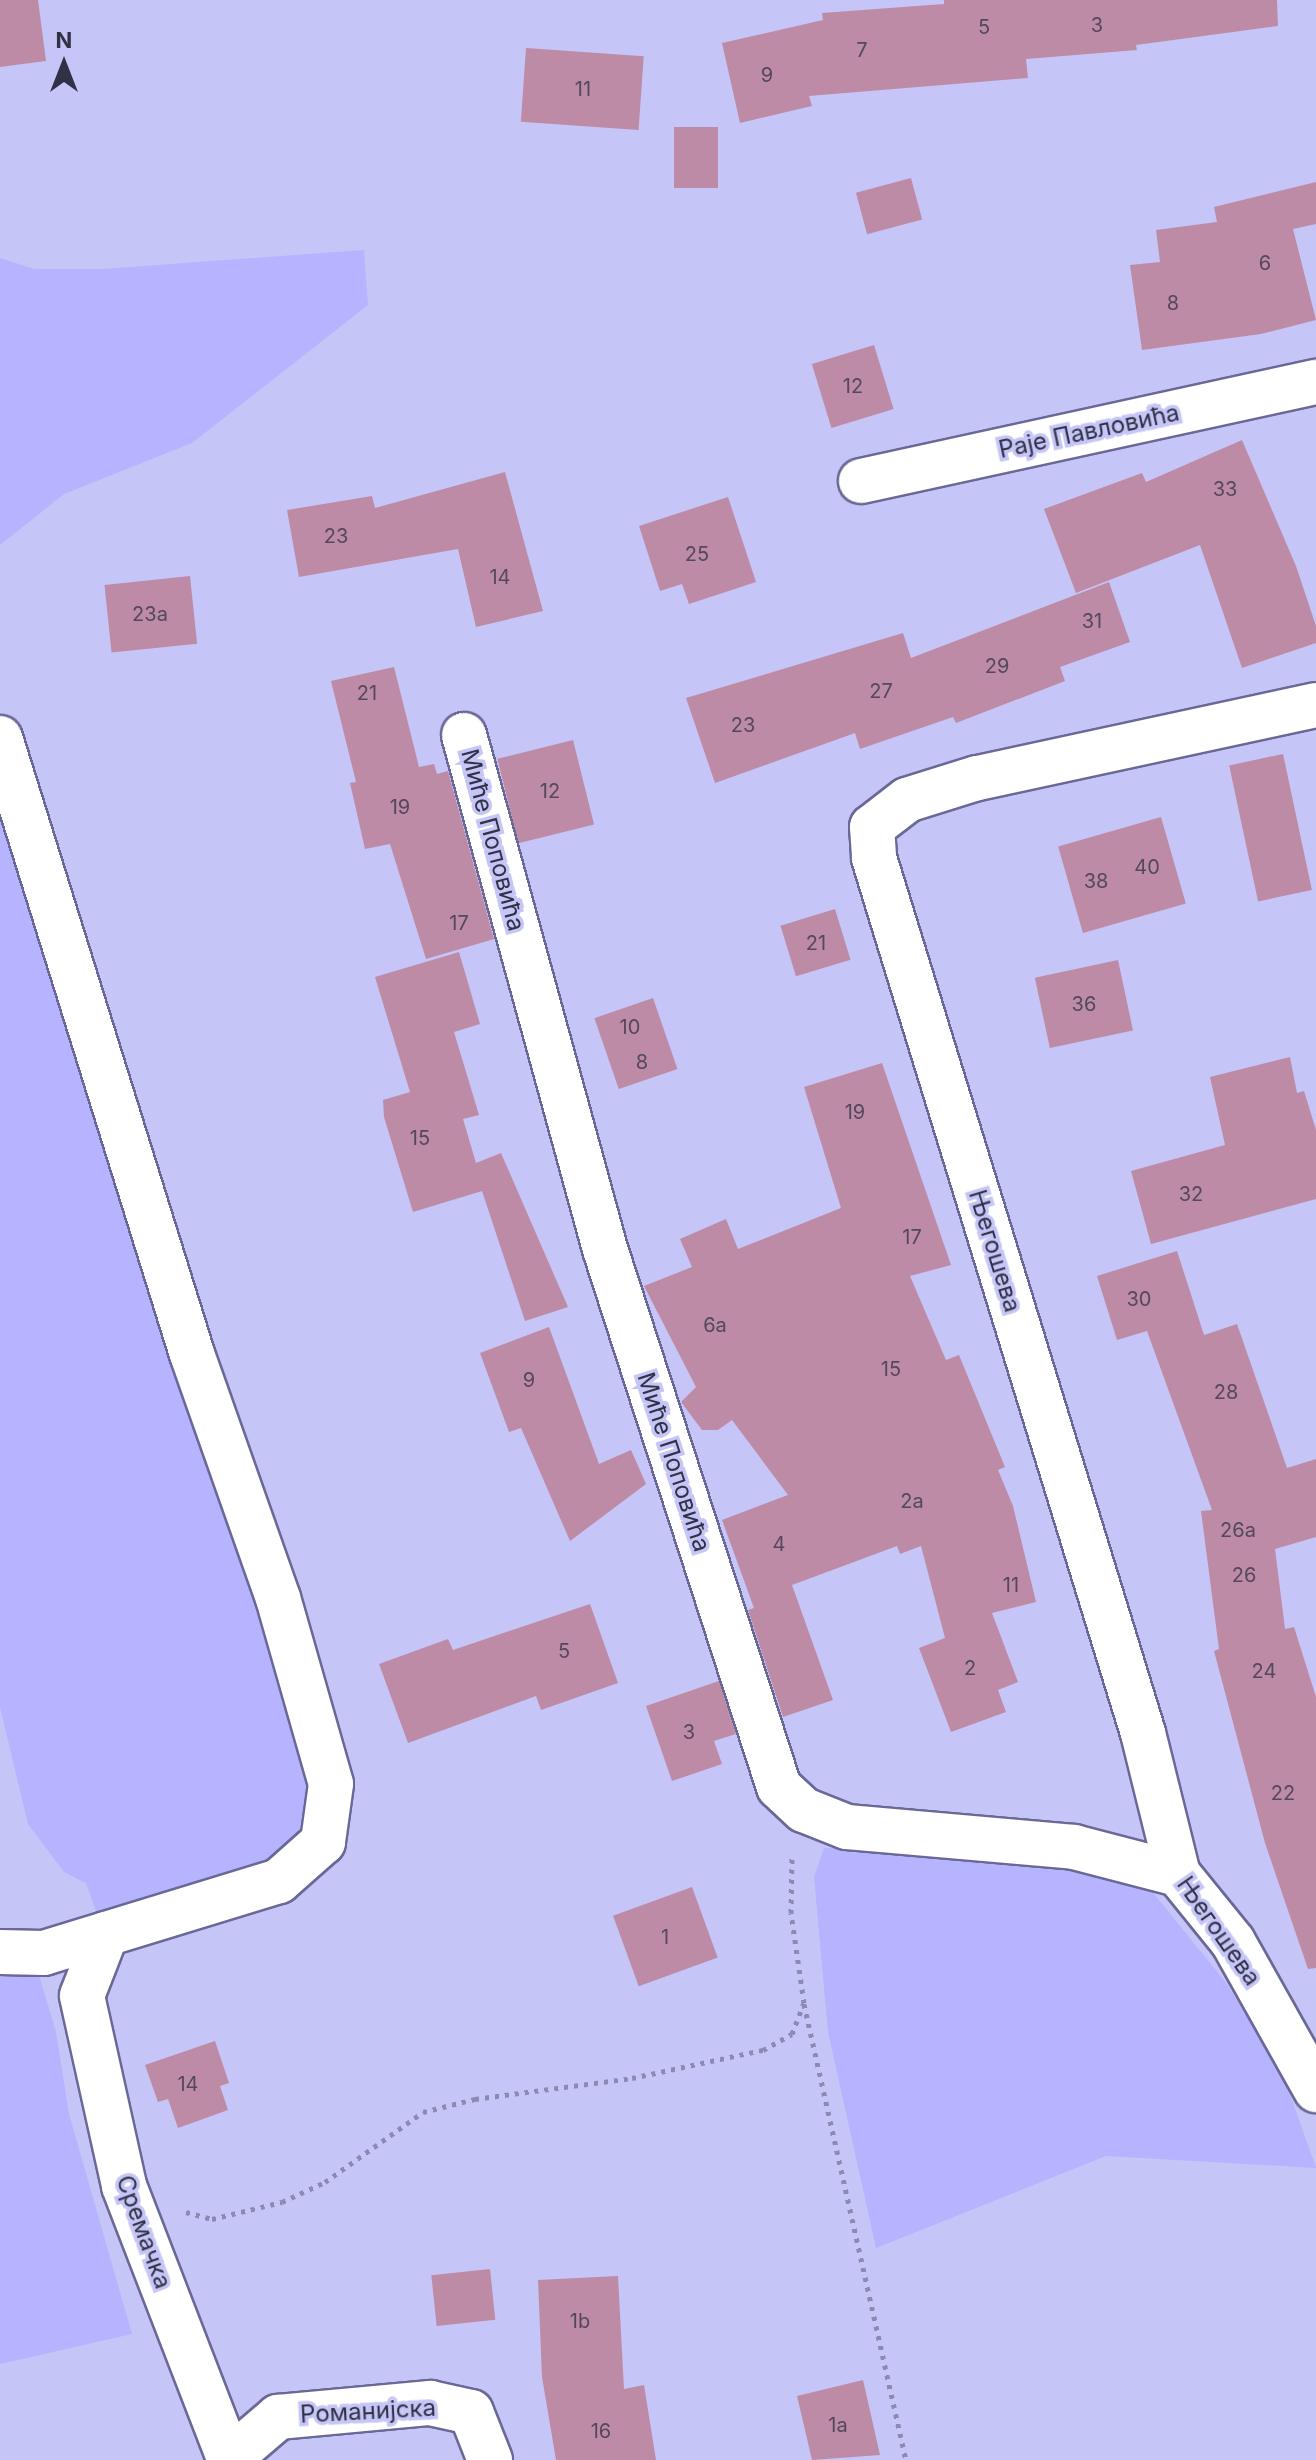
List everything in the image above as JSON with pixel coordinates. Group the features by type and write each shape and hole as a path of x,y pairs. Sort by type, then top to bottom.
{"street":[{"name":"Раје Павловића","path":"861,481 1316,382"},
{"name":"Његошева","path":"1316,705 977,778 907,800 872,827 874,858 1143,1733 1178,1874 1233,1942 1316,2090"},
{"name":"Миће Поповића","path":"464,735 605,1249 779,1787 804,1810 847,1827 1074,1847 1178,1874"},
{"path":"0,738 192,1354 278,1598 331,1784 323,1842 279,1881 44,1953 0,1952"},
{"path":"82,1996 106,1934"},
{"name":"Сремачка","path":"44,1953 82,1996 124,2186 230,2460"},
{"name":"Романијска","path":"230,2460 278,2417 430,2403 471,2412 490,2460"}],"path":[{"path":"804,1810 792,1851 791,1913 804,2003 906,2460"},
{"path":"124,2186 146,2202 212,2219 282,2202 325,2182 423,2112 475,2099 632,2078 763,2050 792,2034 804,2003"}],"shaded area":[{"path":"364,250 368,305 192,443 64,494 0,545 0,258 34,269 103,269"},
{"path":"0,805 320,1792 300,1833 274,1866 98,1916 86,1883 64,1872 28,1824 0,1707"},
{"path":"904,1847 1087,1870 1146,1884 1227,1984 1286,2083 1316,2168 1106,2156 876,2248 828,2032 814,1877 824,1848"},
{"path":"0,1965 39,1975 56,2032 69,2114 132,2334 0,2364"}],"building":[{"path":"0,0 38,0 46,61 0,67"},
{"path":"944,0 1277,0 1278,26 1136,45 1137,50 1026,59 1028,78 809,96 812,106 740,123 722,43 823,20 822,13 944,4"},
{"path":"526,48 644,56 639,130 521,122"},
{"path":"674,127 718,127 718,188 674,188"},
{"path":"911,178 922,220 867,234 856,193"},
{"path":"1316,182 1316,224 1293,229 1316,320 1261,334 1142,350 1130,265 1160,262 1156,230 1217,222 1214,207"},
{"path":"874,345 894,409 831,428 812,364"},
{"path":"1242,440 1296,566 1316,626 1316,643 1242,668 1200,545 1076,593 1044,509 1142,473 1146,482"},
{"path":"505,472 543,611 476,627 458,549 299,577 287,510 372,496 375,508"},
{"path":"728,497 756,582 689,604 682,584 660,591 639,526"},
{"path":"190,576 197,644 112,653 104,585"},
{"path":"1109,582 1130,642 1060,667 1065,681 956,723 953,717 860,749 855,733 715,783 686,698 903,633 911,658"},
{"path":"394,667 419,767 434,764 437,774 448,771 494,939 426,959 390,844 365,849 350,783 356,782 331,681"},
{"path":"573,740 594,824 518,843 497,759"},
{"path":"1283,754 1312,890 1258,901 1229,765"},
{"path":"1161,817 1186,904 1083,933 1058,846"},
{"path":"835,909 850,960 796,976 780,926"},
{"path":"459,952 480,1024 454,1032 479,1115 463,1119 476,1163 501,1153 568,1307 525,1321 482,1191 413,1212 384,1117 383,1100 410,1092 375,977"},
{"path":"1118,960 1133,1030 1050,1048 1035,978"},
{"path":"653,998 677,1069 619,1089 594,1018"},
{"path":"1290,1057 1297,1093 1304,1091 1316,1130 1316,1199 1151,1244 1131,1171 1225,1145 1210,1077"},
{"path":"882,1063 951,1265 910,1276 946,1360 959,1355 1005,1467 998,1470 1013,1506 1036,1602 992,1613 1018,1682 998,1690 1006,1712 951,1732 919,1648 945,1638 921,1546 900,1554 897,1546 792,1585 833,1700 783,1717 748,1610 754,1608 722,1520 788,1495 732,1420 718,1430 702,1430 681,1402 696,1387 644,1286 692,1267 680,1239 726,1219 738,1249 841,1208 804,1087"},
{"path":"1177,1251 1204,1335 1237,1324 1287,1468 1316,1459 1316,1537 1275,1549 1285,1629 1294,1627 1316,1697 1316,1968 1308,1969 1265,1843 1214,1651 1219,1649 1201,1511 1212,1510 1147,1331 1117,1340 1097,1276"},
{"path":"549,1327 599,1464 631,1450 646,1484 570,1541 521,1428 509,1432 480,1353"},
{"path":"590,1604 618,1683 541,1710 536,1696 408,1743 379,1664 448,1639 453,1650"},
{"path":"719,1681 736,1734 714,1741 722,1764 672,1781 646,1706"},
{"path":"692,1887 718,1957 639,1986 613,1916"},
{"path":"215,2041 229,2083 220,2086 228,2110 178,2128 168,2099 158,2102 145,2065"},
{"path":"490,2269 495,2320 437,2326 431,2275"},
{"path":"618,2276 624,2389 644,2385 656,2460 556,2460 542,2377 538,2280"},
{"path":"863,2380 880,2455 812,2460 797,2396"}]}
